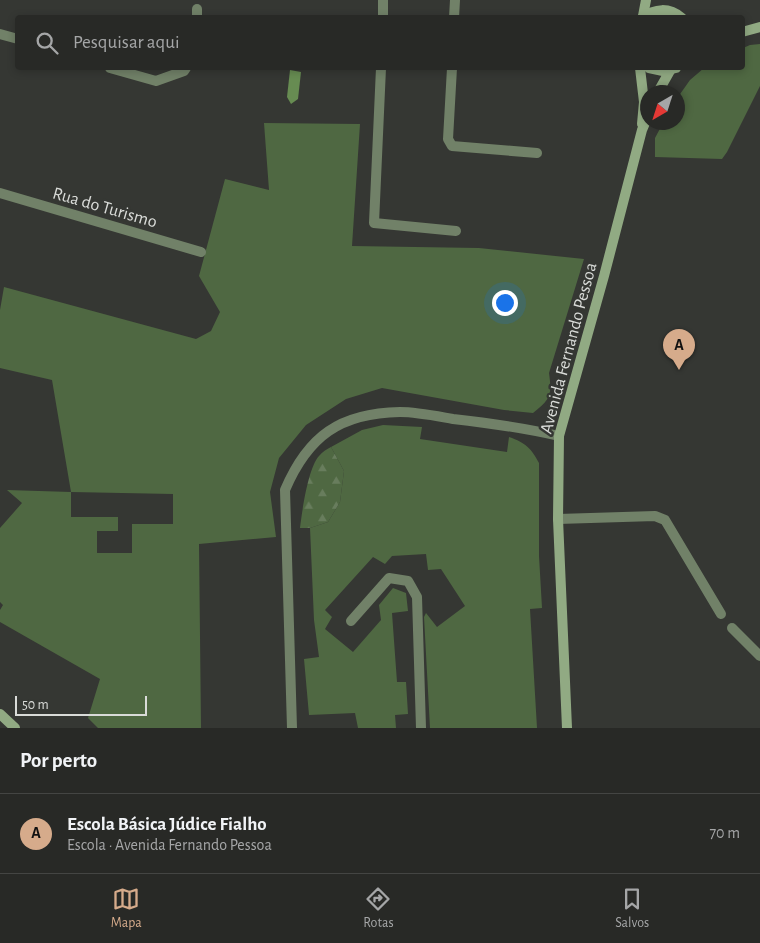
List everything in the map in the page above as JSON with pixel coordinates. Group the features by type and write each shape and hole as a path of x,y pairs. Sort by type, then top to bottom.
{"street":[{"path":"383,0 383,15"},
{"path":"454,15 456,0"},
{"path":"643,15 646,0"},
{"path":"666,0 671,11"},
{"path":"646,15 652,11 662,9 677,15"},
{"path":"745,31 760,27"},
{"path":"0,34 15,38"},
{"path":"117,70 156,81 185,70"},
{"path":"381,70 374,223 456,231"},
{"path":"452,70 448,139 452,146 537,153"},
{"path":"640,70 642,85"},
{"path":"662,85 672,70"},
{"name":"Avenida Fernando Pessoa","path":"567,728 558,519 559,436 604,276 642,130"},
{"name":"Rua do Turismo","path":"0,193 201,252"},
{"path":"292,728 285,490 306,451 324,434 348,420 368,415 401,412 522,427 559,436"},
{"path":"558,519 655,516 665,520 721,614"},
{"path":"351,621 389,578 408,581 417,597 421,728"},
{"path":"732,628 760,656"},
{"path":"0,714 15,728"}],"green space":[{"path":"760,44 760,86 722,159 655,157 655,138 659,130 685,130 685,87 690,80 702,70 745,70 745,47"},
{"path":"264,123 360,124 352,246 479,248 584,259 549,373 549,396 544,404 533,413 504,410 382,388 346,399 306,425 279,458 270,492 276,537 199,544 201,728 98,728 88,718 100,679 0,622 0,610 3,605 0,602 0,528 22,503 7,490 71,492 52,380 0,368 0,310 4,287 196,339 211,331 220,312 199,276 225,179 269,190","holes":["71,492 173,494 173,524 132,524 132,553 97,553 97,531 118,531 118,517 71,517"]},
{"path":"383,425 422,427 420,439 507,452 509,437 520,441 527,447 539,463 539,556 542,608 530,609 537,728 430,728 424,617 426,613 437,627 465,606 441,569 428,570 426,554 392,556 385,564 373,557 325,610 332,617 325,629 353,652 381,620 379,605 393,588 406,593 408,611 392,613 397,682 406,682 408,714 395,715 396,728 358,728 355,713 309,715 304,659 319,657 314,620 310,528 328,522 340,502 344,471 331,447 362,430"},
{"path":"331,447 344,471 340,502 328,522 310,528 300,528 306,491 315,462 320,455"}],"shaded area":[{"path":"290,70 301,72 298,99 291,104 287,97"}],"place":[{"name":"Escola Básica Júdice Fialho","path":"679,370"}]}
